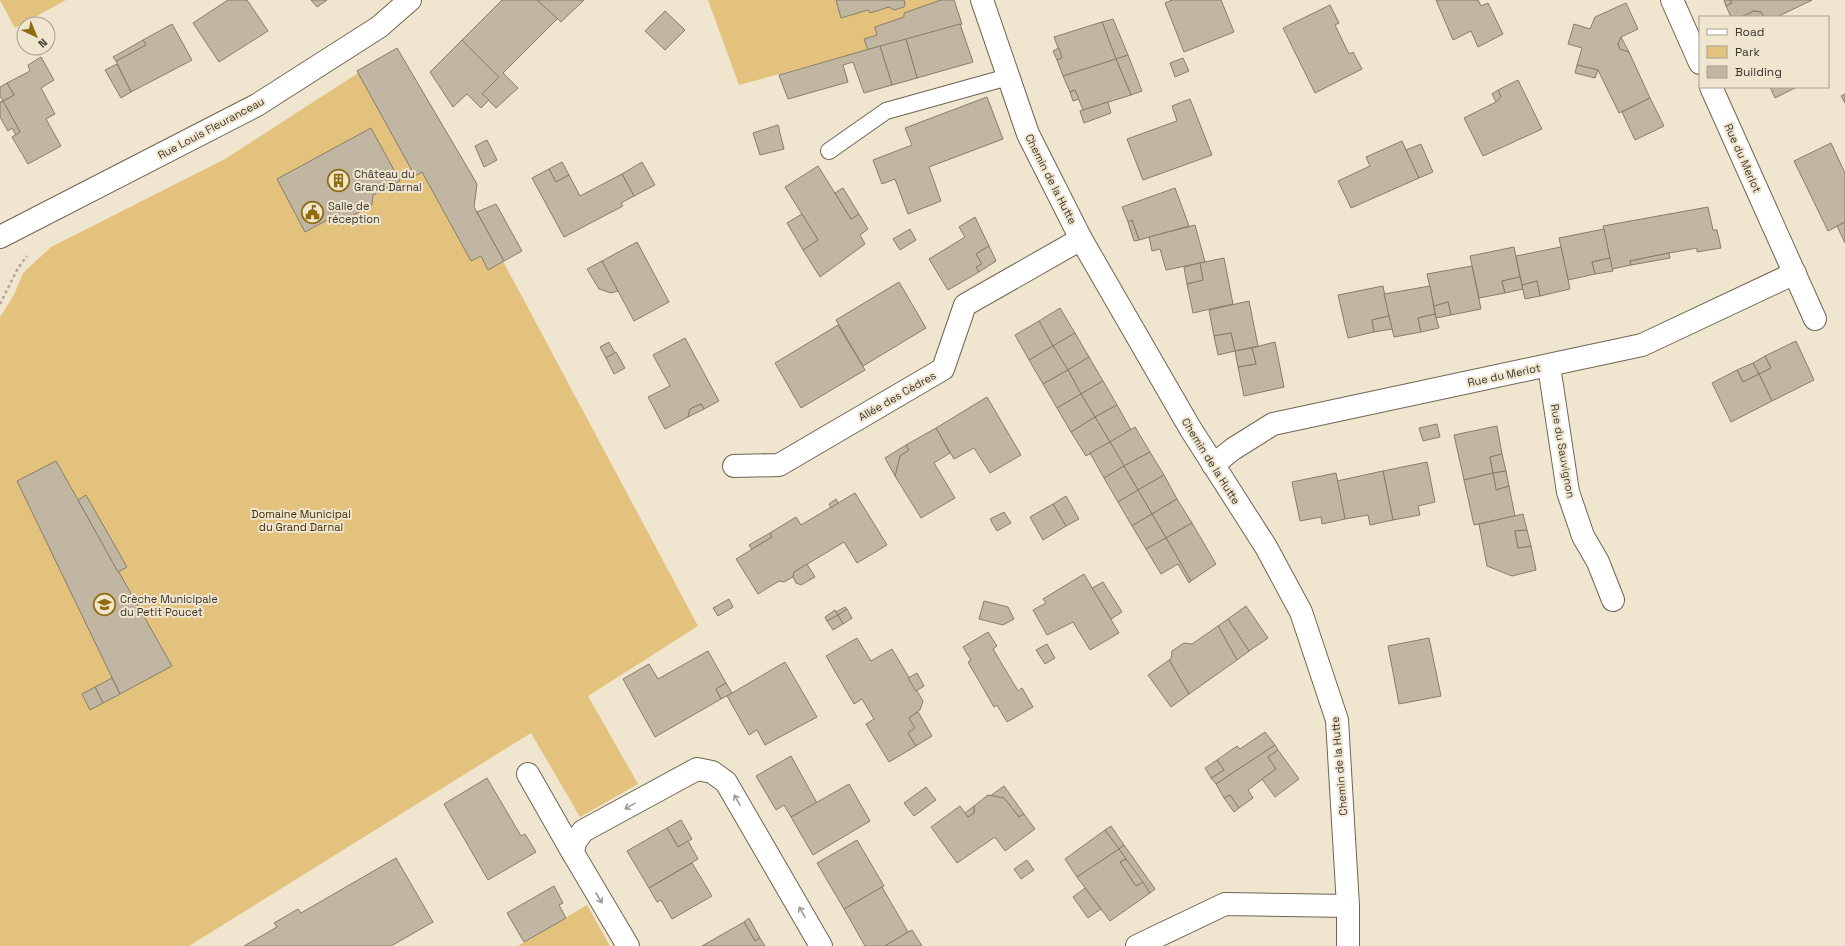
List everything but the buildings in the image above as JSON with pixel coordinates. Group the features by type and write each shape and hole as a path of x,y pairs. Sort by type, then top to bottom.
{"street":[{"name":"Rue Louis Fleuranceau","path":"0,237 257,105 379,27 410,0"},
{"name":"Chemin de la Hutte","path":"982,0 1028,134 1081,238 1186,422 1212,465 1266,547 1301,612 1337,720 1348,906 1348,946"},
{"path":"1672,0 1699,60"},
{"name":"Rue du Merlot","path":"1711,88 1815,319"},
{"name":"Allée des Cèdres","path":"734,466 779,465 943,369 965,306 1081,238"},
{"name":"Rue du Merlot","path":"1212,465 1233,449 1273,424 1642,345 1794,272"},
{"name":"Rue du Sauvignon","path":"1549,366 1568,492 1583,536 1598,562 1612,600"},
{"path":"573,853 575,842 583,831 697,769 712,772 726,782 821,946"},
{"path":"528,774 628,946"},
{"path":"1137,946 1225,904 1348,906"}],"lane":[{"path":"829,151 886,112 1008,77"}],"path":[{"path":"0,304 18,268 30,253"}],"green space":[{"path":"0,0 66,0 37,16 16,16 15,28"},
{"path":"708,0 954,0 962,24 739,85"},
{"name":"Domaine Municipal du Grand Darnal","path":"397,48 477,184 474,207 698,626 588,696 638,784 580,817 531,733 189,946 0,946 0,317 14,295 23,273 51,247 225,159"},
{"path":"587,905 610,946 518,946"}],"place":[{"name":"Château du Grand Darnal","path":"338,180"},
{"name":"Salle de réception","path":"312,212"},
{"name":"Crèche Municipale du Petit Poucet","path":"104,605"}]}
